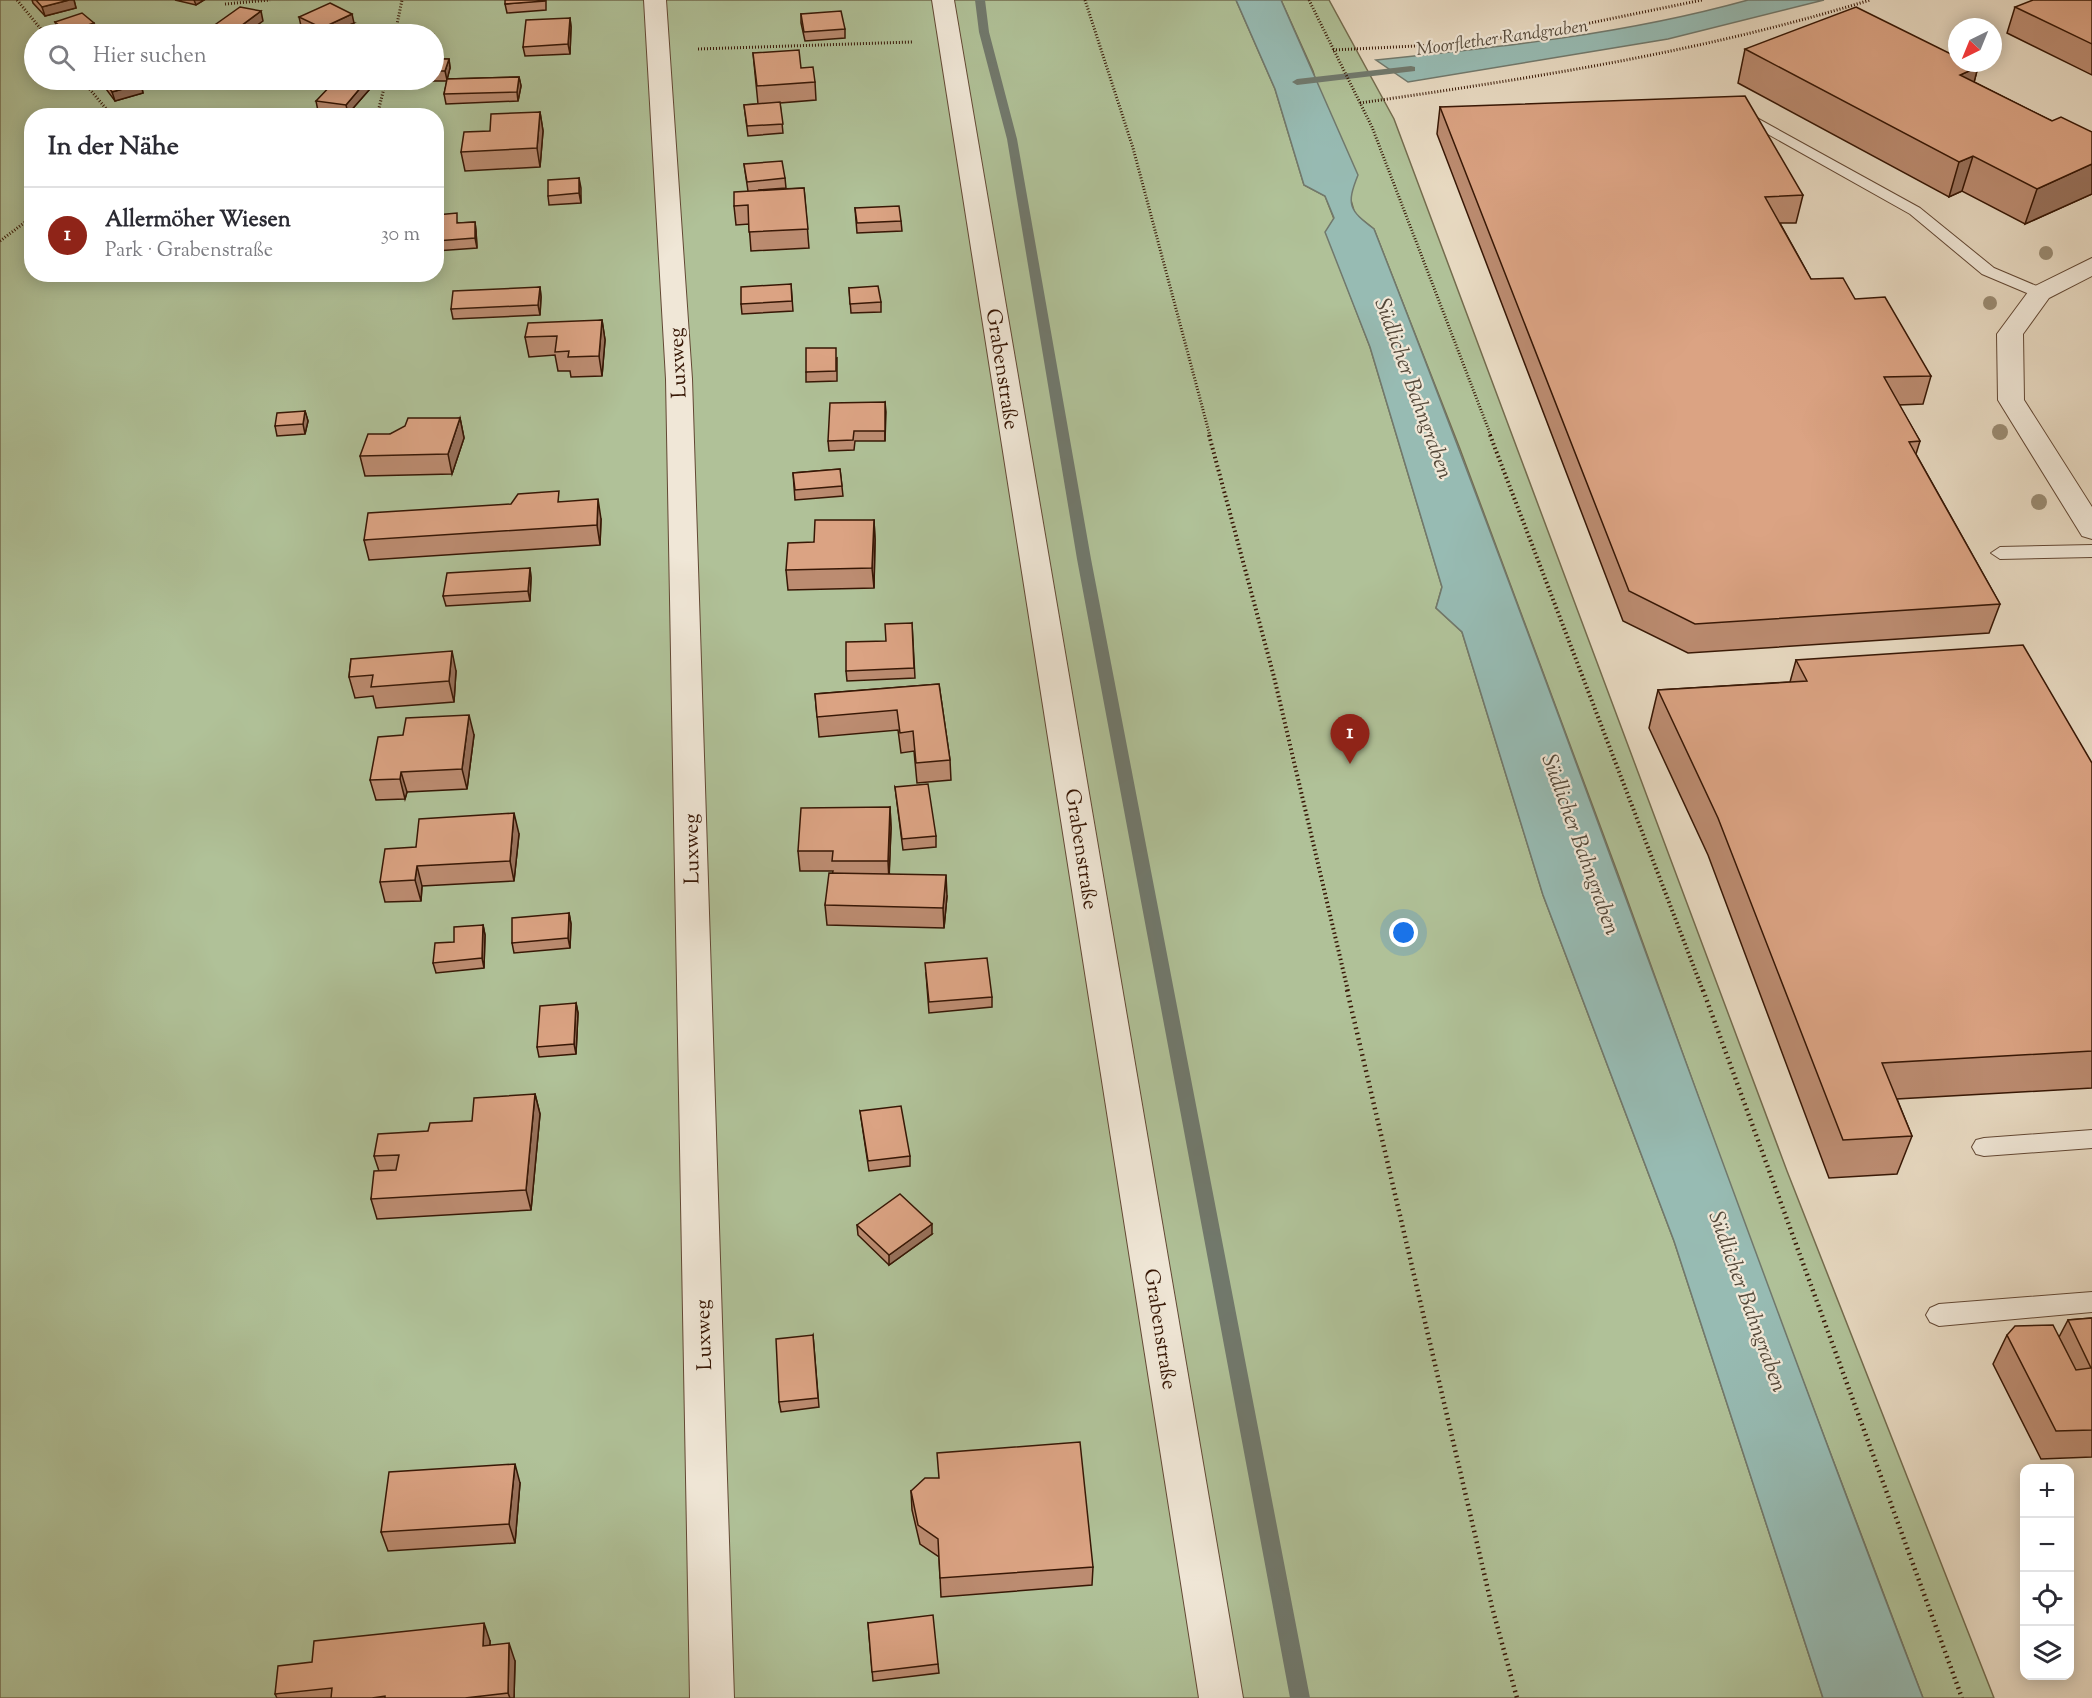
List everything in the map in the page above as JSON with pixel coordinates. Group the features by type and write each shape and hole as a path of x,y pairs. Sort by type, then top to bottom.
{"street":[{"name":"Luxweg","path":"655,0 679,379 712,1698"},
{"name":"Grabenstraße","path":"943,0 1221,1698"},
{"path":"2092,266 2040,293 2010,334 2011,400 2092,530"}],"lane":[{"path":"1746,116 1915,211 1988,271 2040,293"},
{"path":"2000,554 2092,551"},
{"path":"1984,1147 2092,1139"},
{"path":"1940,1315 2092,1302"}],"path":[{"path":"17,0 37,24"},
{"path":"225,4 270,0"},
{"path":"397,24 402,0"},
{"path":"1085,0 1133,148 1274,677 1484,1573 1517,1698"},
{"path":"1309,0 1372,127 1676,917 1962,1698"},
{"path":"1333,50 1480,41 1551,31 1702,0"},
{"path":"1360,103 1692,49 1804,23 1870,0"},
{"path":"658,50 949,41"},
{"path":"90,90 105,108"},
{"path":"380,108 384,90"},
{"path":"0,241 24,223"}],"green space":[{"path":"0,0 1236,0 1275,89 1304,185 1325,196 1334,219 1326,232 1370,347 1442,587 1436,608 1462,632 1543,895 1674,1241 1823,1698 0,1698"},
{"path":"1281,0 1329,0 1394,119 1787,1171 1994,1698 1923,1698 1755,1254 1618,874 1460,449 1374,229 1355,214 1313,71"}],"water":[{"name":"Südlicher Bahngraben","path":"1236,0 1281,0 1358,175 1352,193 1352,206 1359,217 1374,229 1445,412 1853,1515 1923,1698 1823,1698 1674,1241 1543,895 1462,632 1436,608 1442,587 1370,347 1325,232 1334,218 1325,196 1304,185 1275,89"},
{"path":"1748,0 1824,0 1668,39 1408,82 1376,60 1563,38 1656,22"}],"building":[{"path":"36,0 69,0 42,7"},
{"path":"505,0 545,0 545,1 505,4"},
{"path":"2033,0 2092,0 2092,44 2015,7"},
{"path":"330,3 352,14 331,24 314,24 299,17"},
{"path":"240,7 261,11 243,24 216,24"},
{"path":"1856,7 1948,53 1948,72 1967,72 1960,75 2052,121 2061,117 2092,132 2092,164 2037,189 1973,156 1959,162 1745,49"},
{"path":"841,11 845,29 804,32 801,14"},
{"path":"82,13 94,23 57,24 55,22"},
{"path":"570,18 568,44 523,47 526,20"},
{"path":"799,50 801,68 813,67 815,82 757,86 753,53"},
{"path":"444,59 449,59 445,71"},
{"path":"519,77 517,92 444,94 447,79"},
{"path":"326,90 359,90 346,105 316,101"},
{"path":"1745,96 1803,195 1765,197 1811,279 1843,278 1855,299 1885,297 1931,376 1884,377 1920,441 1909,442 2000,604 1695,624 1629,591 1440,107"},
{"path":"780,102 783,124 747,126 744,105"},
{"path":"540,112 537,148 461,152 464,132 490,131 491,114"},
{"path":"782,161 785,178 747,182 744,164"},
{"path":"579,178 579,193 548,196 548,180"},
{"path":"804,188 808,229 749,232 748,205 734,206 734,192"},
{"path":"899,206 901,221 857,223 855,208"},
{"path":"457,213 457,223 475,222 475,238 444,240 444,214"},
{"path":"791,284 792,301 741,304 741,287"},
{"path":"878,286 881,302 850,304 849,288"},
{"path":"540,287 538,305 451,309 453,291"},
{"path":"602,320 599,356 568,357 569,351 555,352 557,336 525,337 528,323"},
{"path":"806,348 836,348 836,371 806,372"},
{"path":"885,402 885,431 854,431 853,440 828,441 830,403"},
{"path":"305,411 303,424 275,426 277,413"},
{"path":"408,418 460,418 448,454 360,456 368,434 390,434 405,426"},
{"path":"840,469 842,486 795,490 793,473"},
{"path":"559,491 558,502 598,499 597,525 364,540 368,513 511,504 518,494"},
{"path":"815,520 874,520 872,568 786,570 788,543 814,542"},
{"path":"530,568 528,591 443,596 447,573"},
{"path":"912,623 914,668 846,671 846,642 886,641 885,624"},
{"path":"2023,645 2092,763 2092,1051 1882,1063 1912,1136 1843,1140 1718,818 1658,690 1807,681 1796,660"},
{"path":"452,651 449,681 371,687 373,675 349,677 351,659"},
{"path":"939,684 950,760 916,763 913,731 900,733 897,710 817,717 815,694"},
{"path":"469,715 462,769 401,772 400,779 370,780 378,737 403,735 406,718"},
{"path":"928,784 936,836 902,839 895,787"},
{"path":"890,807 888,861 832,861 833,851 798,851 801,808"},
{"path":"514,813 510,861 417,866 415,880 380,882 385,849 416,847 419,819"},
{"path":"829,873 946,875 943,908 825,905"},
{"path":"569,913 568,938 512,943 512,918"},
{"path":"483,925 482,958 433,963 435,943 454,942 454,927"},
{"path":"987,958 992,997 929,1002 925,963"},
{"path":"576,1003 574,1044 537,1047 540,1006"},
{"path":"535,1094 526,1190 371,1199 374,1171 396,1170 399,1155 374,1156 378,1134 428,1131 430,1123 472,1121 474,1098"},
{"path":"901,1106 910,1156 868,1161 860,1111"},
{"path":"900,1194 932,1224 889,1255 857,1225"},
{"path":"2092,1318 2092,1430 2056,1431 2007,1335 2015,1326 2053,1325 2076,1370 2091,1368 2068,1320"},
{"path":"813,1335 818,1398 779,1402 776,1339"},
{"path":"1080,1442 1093,1567 940,1578 938,1539 918,1525 911,1491 925,1478 939,1478 937,1453"},
{"path":"515,1464 509,1524 381,1532 389,1472"},
{"path":"933,1615 938,1664 872,1672 868,1623"},
{"path":"484,1623 483,1646 509,1643 508,1693 465,1698 385,1698 385,1696 331,1698 332,1688 275,1694 278,1666 312,1662 314,1641"}],"waterway":[{"path":"980,0 984,32 1012,139 1084,559 1300,1698"},
{"name":"Moorflether Randgraben","path":"1297,82 1411,69"}],"place":[{"name":"Allermöher Wiesen","path":"1350,764"}]}
